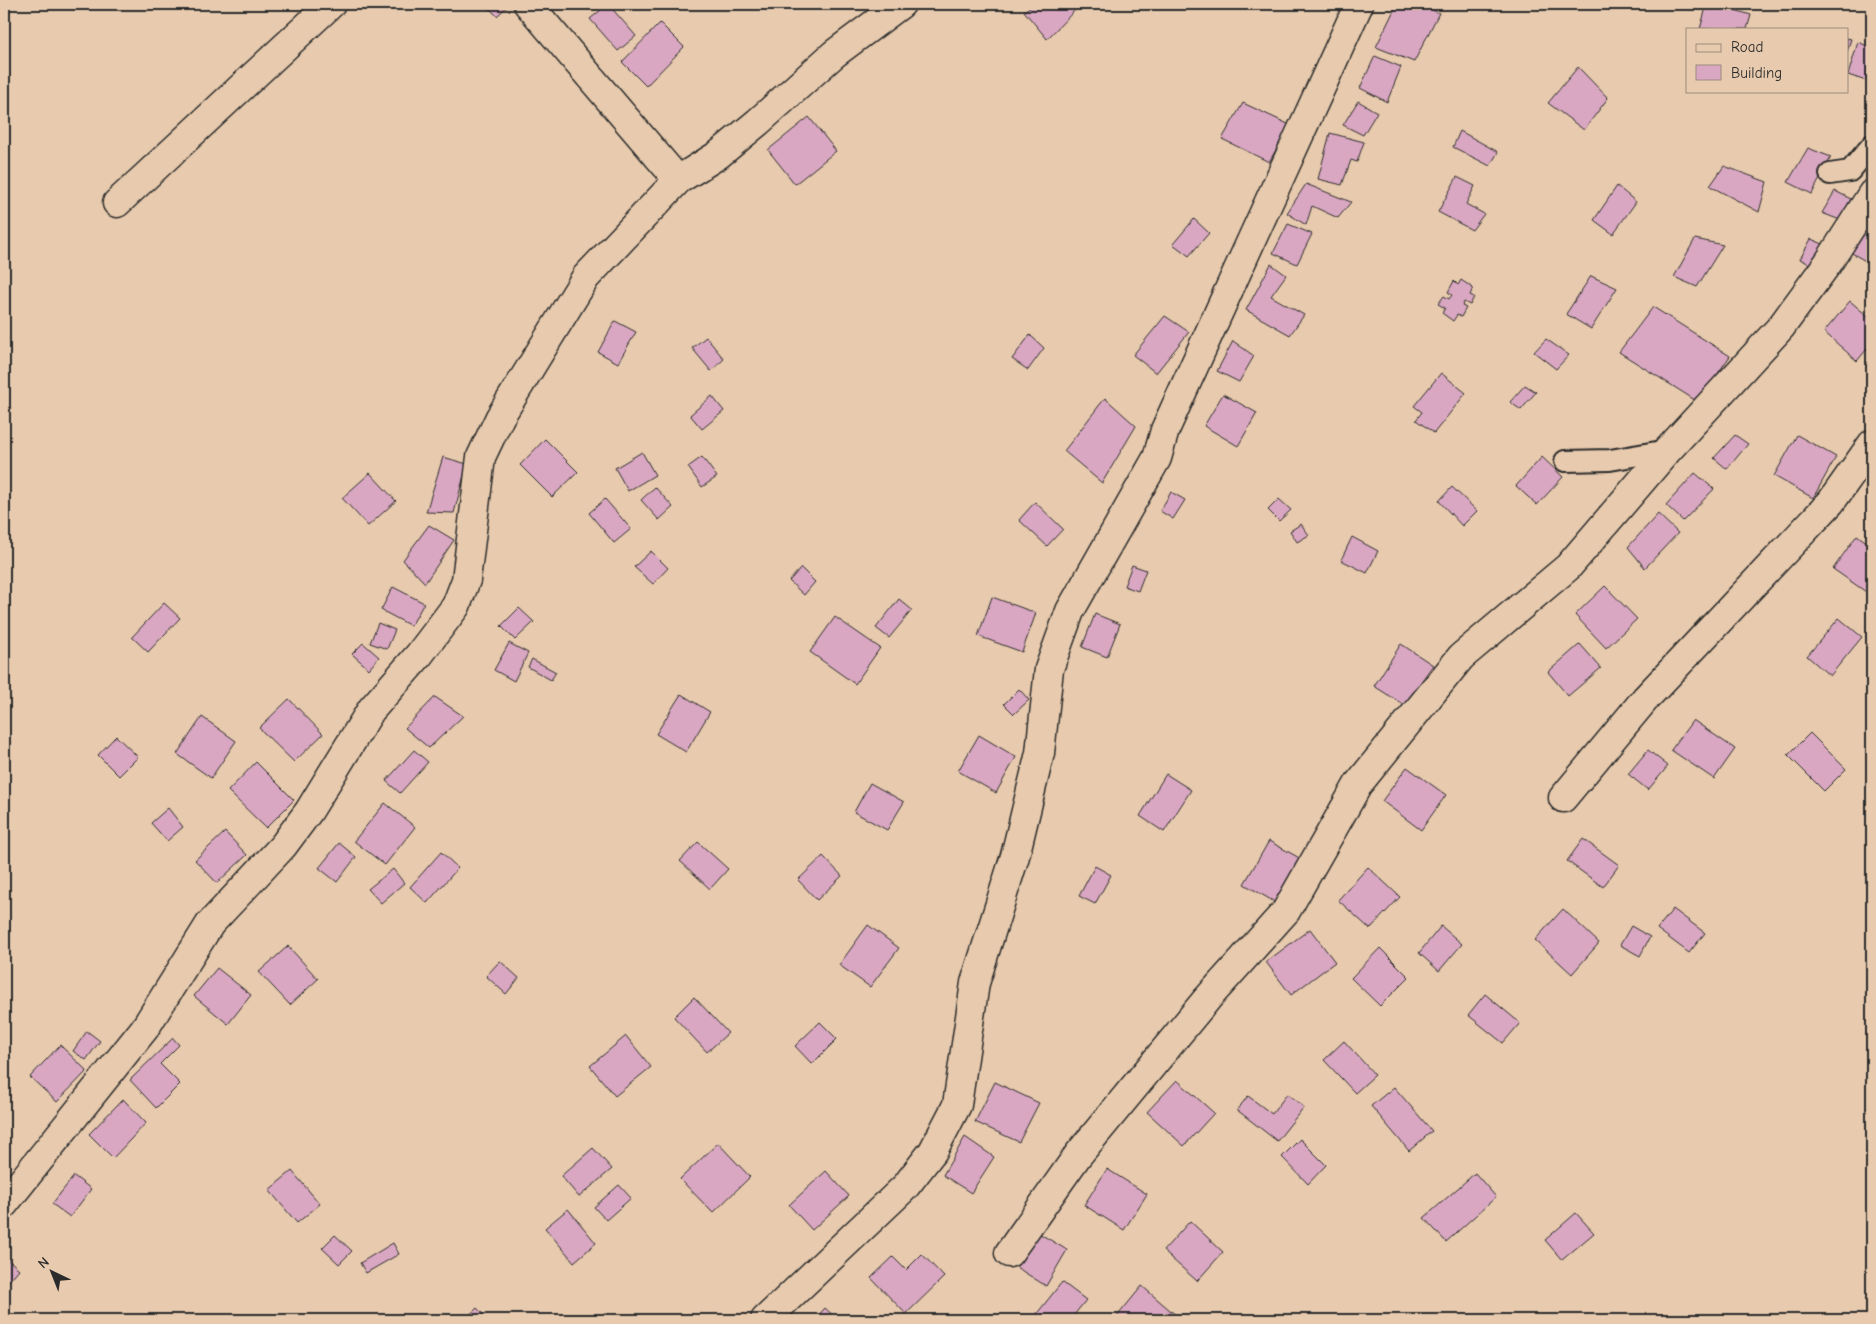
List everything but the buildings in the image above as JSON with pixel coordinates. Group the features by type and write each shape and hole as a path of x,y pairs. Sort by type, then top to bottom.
{"street":[{"path":"116,204 331,4"},
{"path":"528,4 678,180"},
{"path":"4,1204 145,1028 210,924 288,839 309,811 371,710 419,656 456,606 466,580 480,456 500,417 586,277 678,180 718,155 834,54 901,4"},
{"path":"765,1320 905,1187 933,1151 957,1104 975,983 1015,856 1040,753 1049,669 1070,611 1156,458 1165,430 1359,4"},
{"path":"1009,1253 1078,1155 1208,998 1286,910 1359,784 1461,656 1568,567 1668,450 1781,327 1828,263 1872,194"},
{"path":"1563,798 1646,698 1831,502 1872,444"}],"lane":[{"path":"1830,174 1850,171 1872,145"},
{"path":"1565,461 1610,460 1668,450"}]}
